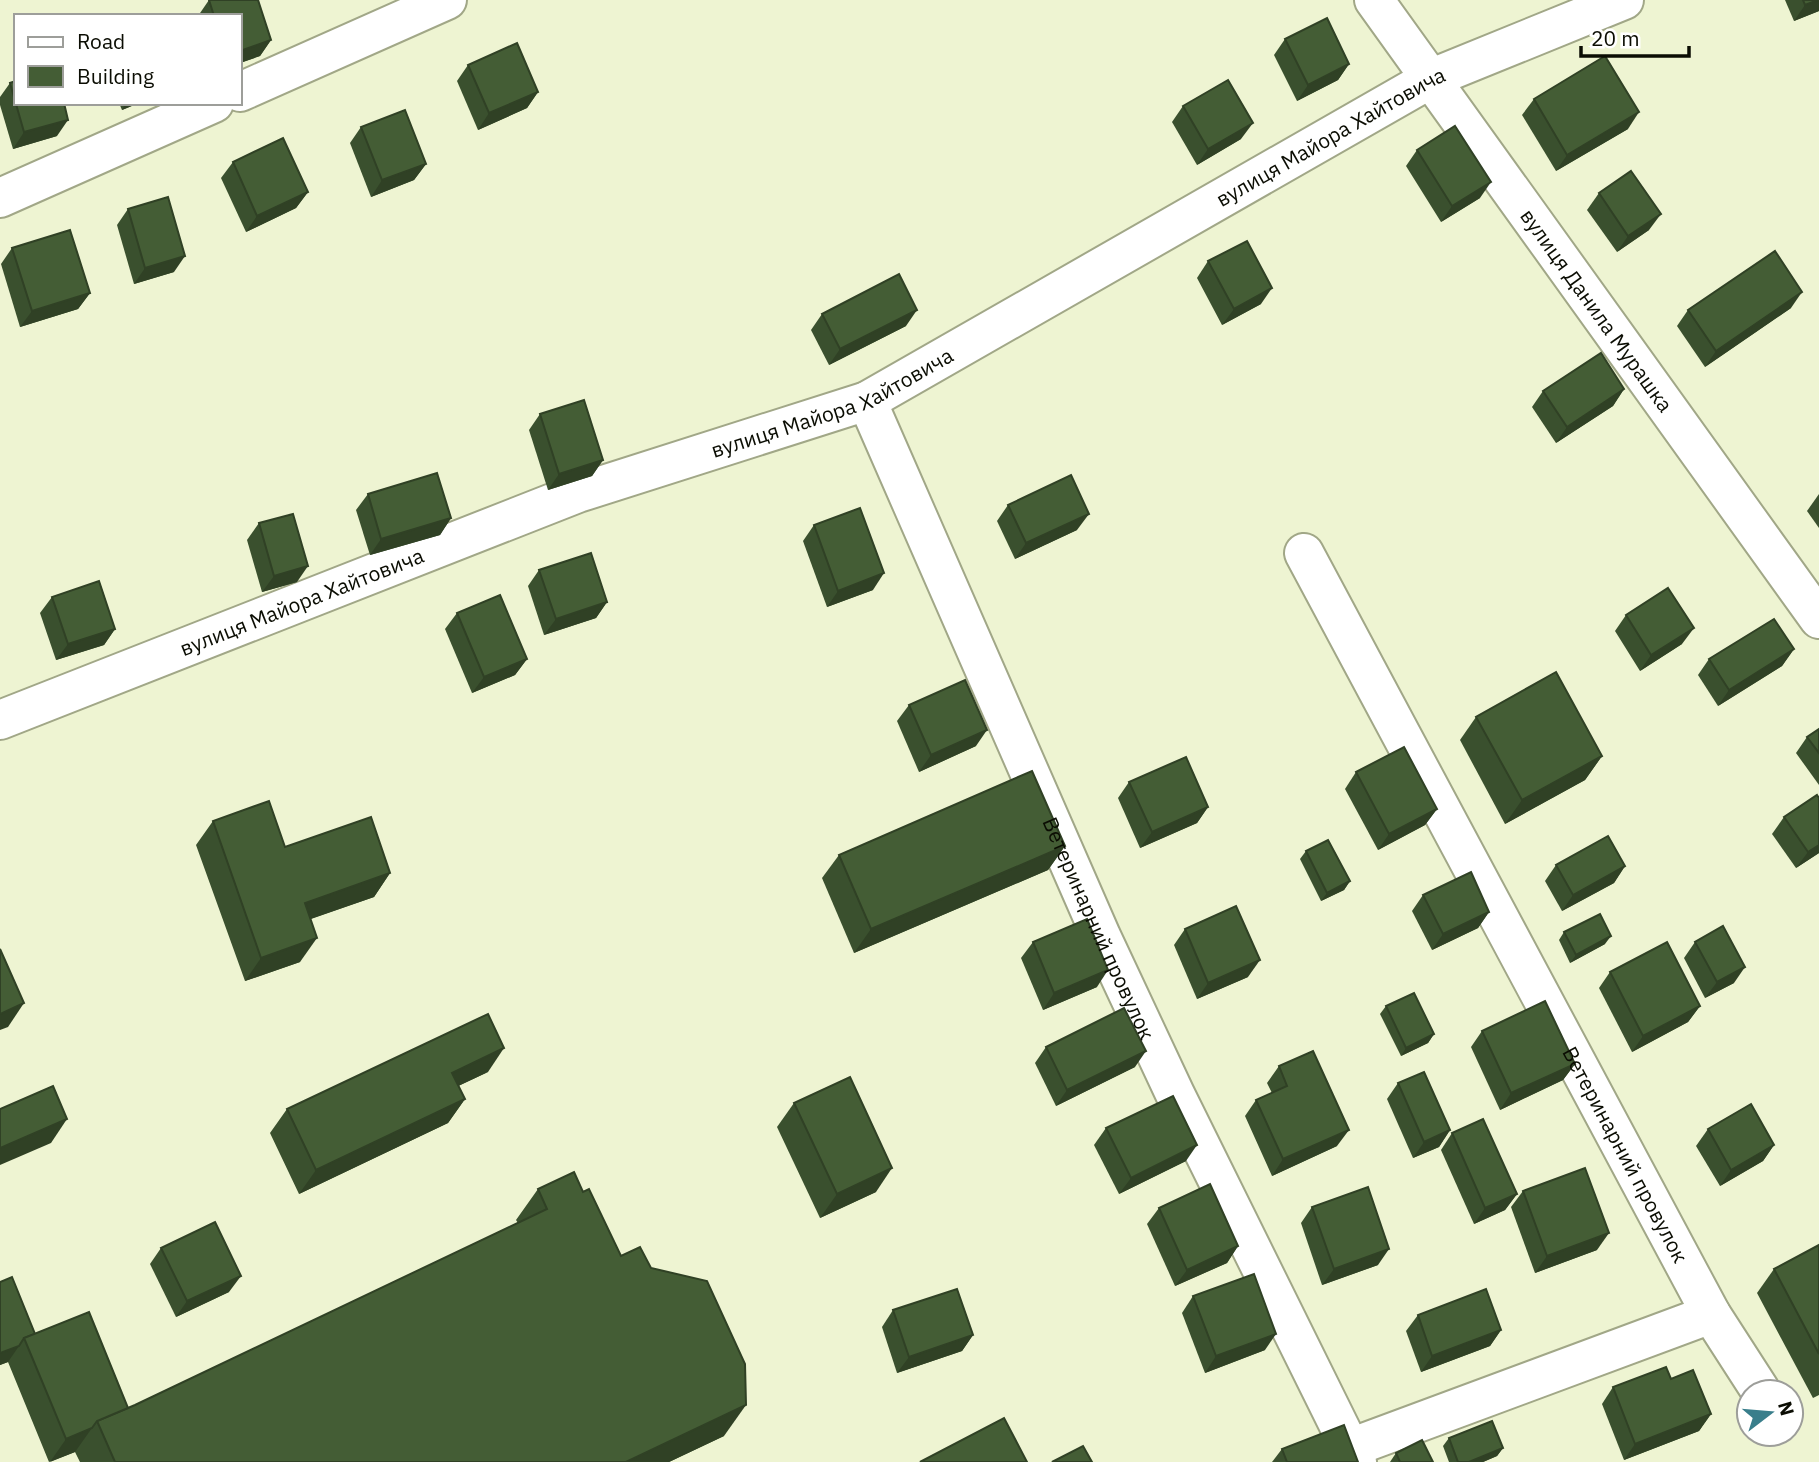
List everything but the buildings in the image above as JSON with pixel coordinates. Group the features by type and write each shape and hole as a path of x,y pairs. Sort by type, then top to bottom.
{"street":[{"path":"242,91 447,0"},
{"name":"вулиця Данила Мурашка","path":"1374,0 1819,619"},
{"name":"вулиця Майора Хайтовича","path":"0,720 578,494 867,401 1432,78 1624,0"},
{"path":"0,198 209,105"},
{"name":"Ветеринарний провулок","path":"867,401 1101,936 1181,1106 1354,1455 1711,1314"},
{"name":"Ветеринарний провулок","path":"1304,553 1711,1314 1752,1378"}]}
